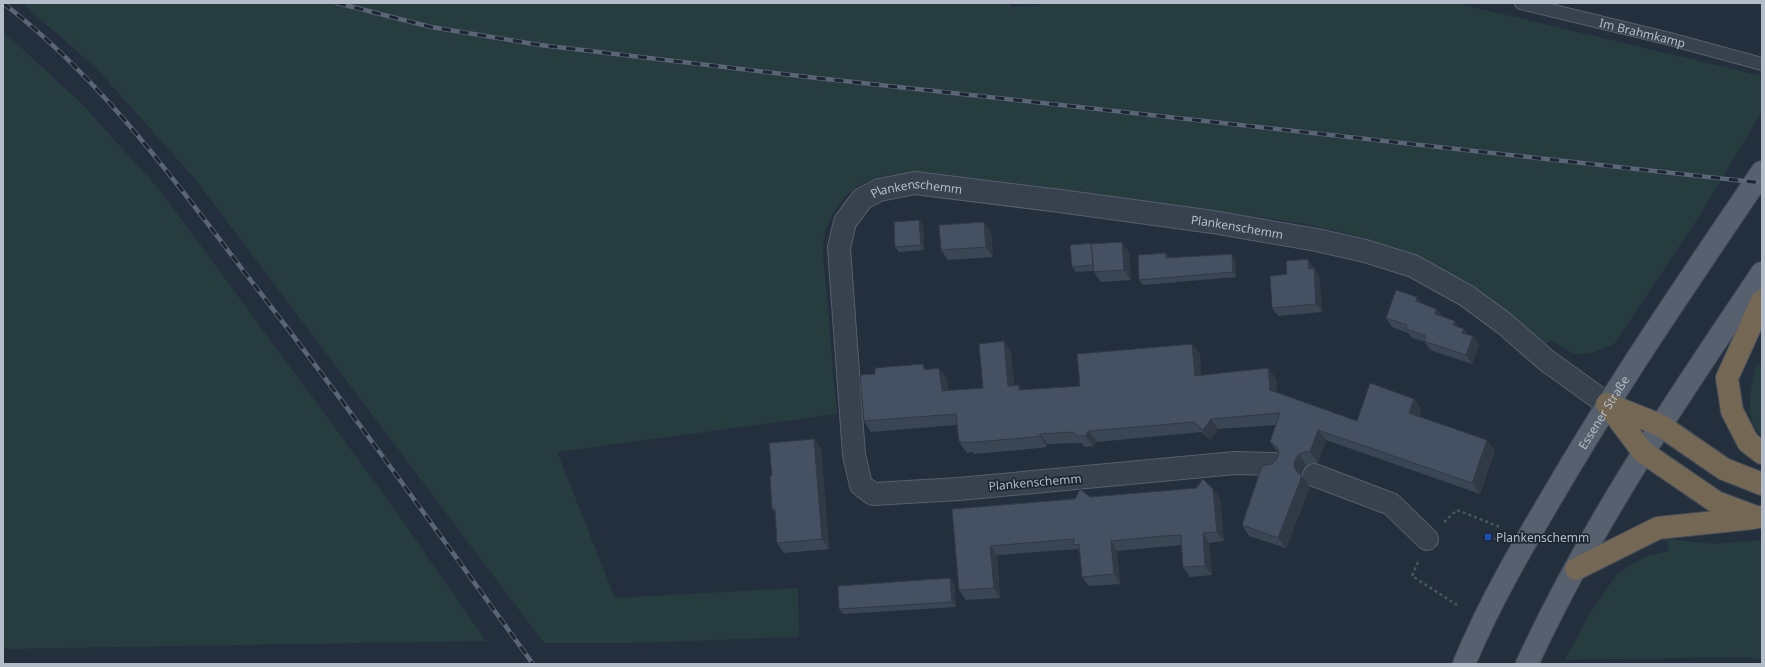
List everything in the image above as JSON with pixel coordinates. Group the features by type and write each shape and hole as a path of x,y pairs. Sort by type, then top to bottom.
{"highway":[{"path":"1760,313 1728,378 1732,411 1748,442 1762,453"},
{"path":"1607,404 1660,424 1724,469 1762,484"},
{"path":"1607,404 1643,452 1716,502 1759,517"},
{"path":"1576,569 1658,528 1759,517"}],"main road":[{"name":"Essener Straße","path":"1464,664 1478,632 1517,554 1607,404 1762,172"},
{"path":"1527,664 1543,630 1576,569 1643,452 1660,424 1762,273"}],"street":[{"name":"Plankenschemm","path":"1274,464 1235,463 959,489 873,494 861,485 854,455 839,248 845,222 862,199 879,190 915,183 1060,200 1213,222 1317,240 1365,251 1413,266 1467,296 1505,324 1546,360 1607,404"},
{"path":"1314,475 1391,504 1427,539"}],"lane":[{"name":"Im Brahmkamp","path":"1521,3 1670,39 1762,64"}],"green space":[{"path":"22,3 1011,3 1011,7 1059,3 1456,3 1762,76 1762,112 1702,212 1615,343 1598,351 1586,354 1568,351 1552,340 1543,346 1503,308 1469,283 1426,261 1383,244 1338,231 1269,218 915,174 899,174 871,180 848,194 838,205 831,218 824,239 824,263 837,414 557,452 615,598 798,588 799,637 634,643 544,643 195,179 96,68"},
{"path":"3,31 81,103 159,189 386,497 486,641 3,649"},
{"path":"1762,364 1762,436 1756,430 1752,422 1750,403 1756,365"},
{"path":"1667,539 1714,544 1762,540 1762,659 1740,657 1565,660 1591,611 1618,573 1644,557 1669,551"}],"building":[{"path":"919,220 921,245 895,247 894,222"},
{"path":"984,222 986,247 941,250 939,225"},
{"path":"1122,242 1124,270 1094,272 1091,244"},
{"path":"1093,243 1091,244 1093,265 1072,267 1070,245"},
{"path":"1166,253 1166,258 1232,254 1233,272 1139,280 1138,255"},
{"path":"1308,259 1309,269 1314,268 1316,304 1272,308 1270,276 1287,274 1286,261"},
{"path":"1396,290 1417,297 1416,301 1436,309 1435,314 1455,321 1453,325 1464,329 1462,333 1473,336 1466,355 1424,341 1426,336 1406,329 1407,325 1386,318"},
{"path":"1004,341 1008,386 1019,385 1019,390 1080,386 1077,354 1192,344 1195,376 1268,368 1270,390 1357,421 1370,383 1414,399 1409,413 1487,440 1472,483 1318,430 1310,452 1299,454 1295,460 1294,466 1297,472 1302,476 1278,538 1242,525 1262,466 1272,464 1277,459 1279,453 1278,448 1270,442 1280,413 1211,419 1203,430 1194,422 1089,431 1085,436 1077,436 1073,432 1040,434 1040,436 1033,437 966,443 959,442 956,414 864,421 860,375 875,374 875,368 923,364 924,370 939,368 942,391 983,388 979,344"},
{"path":"814,439 822,539 777,543 775,509 772,509 770,476 772,476 769,443"},
{"path":"1203,479 1213,489 1217,532 1203,533 1205,566 1183,567 1181,535 1111,541 1114,574 1082,577 1079,544 1074,545 1074,539 990,546 994,588 959,590 952,509 1075,499 1080,489 1090,497 1196,488"},
{"path":"950,578 952,602 839,609 838,586"}],"railway":[{"path":"3,3 38,32 70,62 102,94 132,128 188,198 316,366 533,664"},
{"path":"337,3 431,27 540,45 808,77 1762,183"}],"place":[{"name":"Plankenschemm","path":"1488,537"}]}
